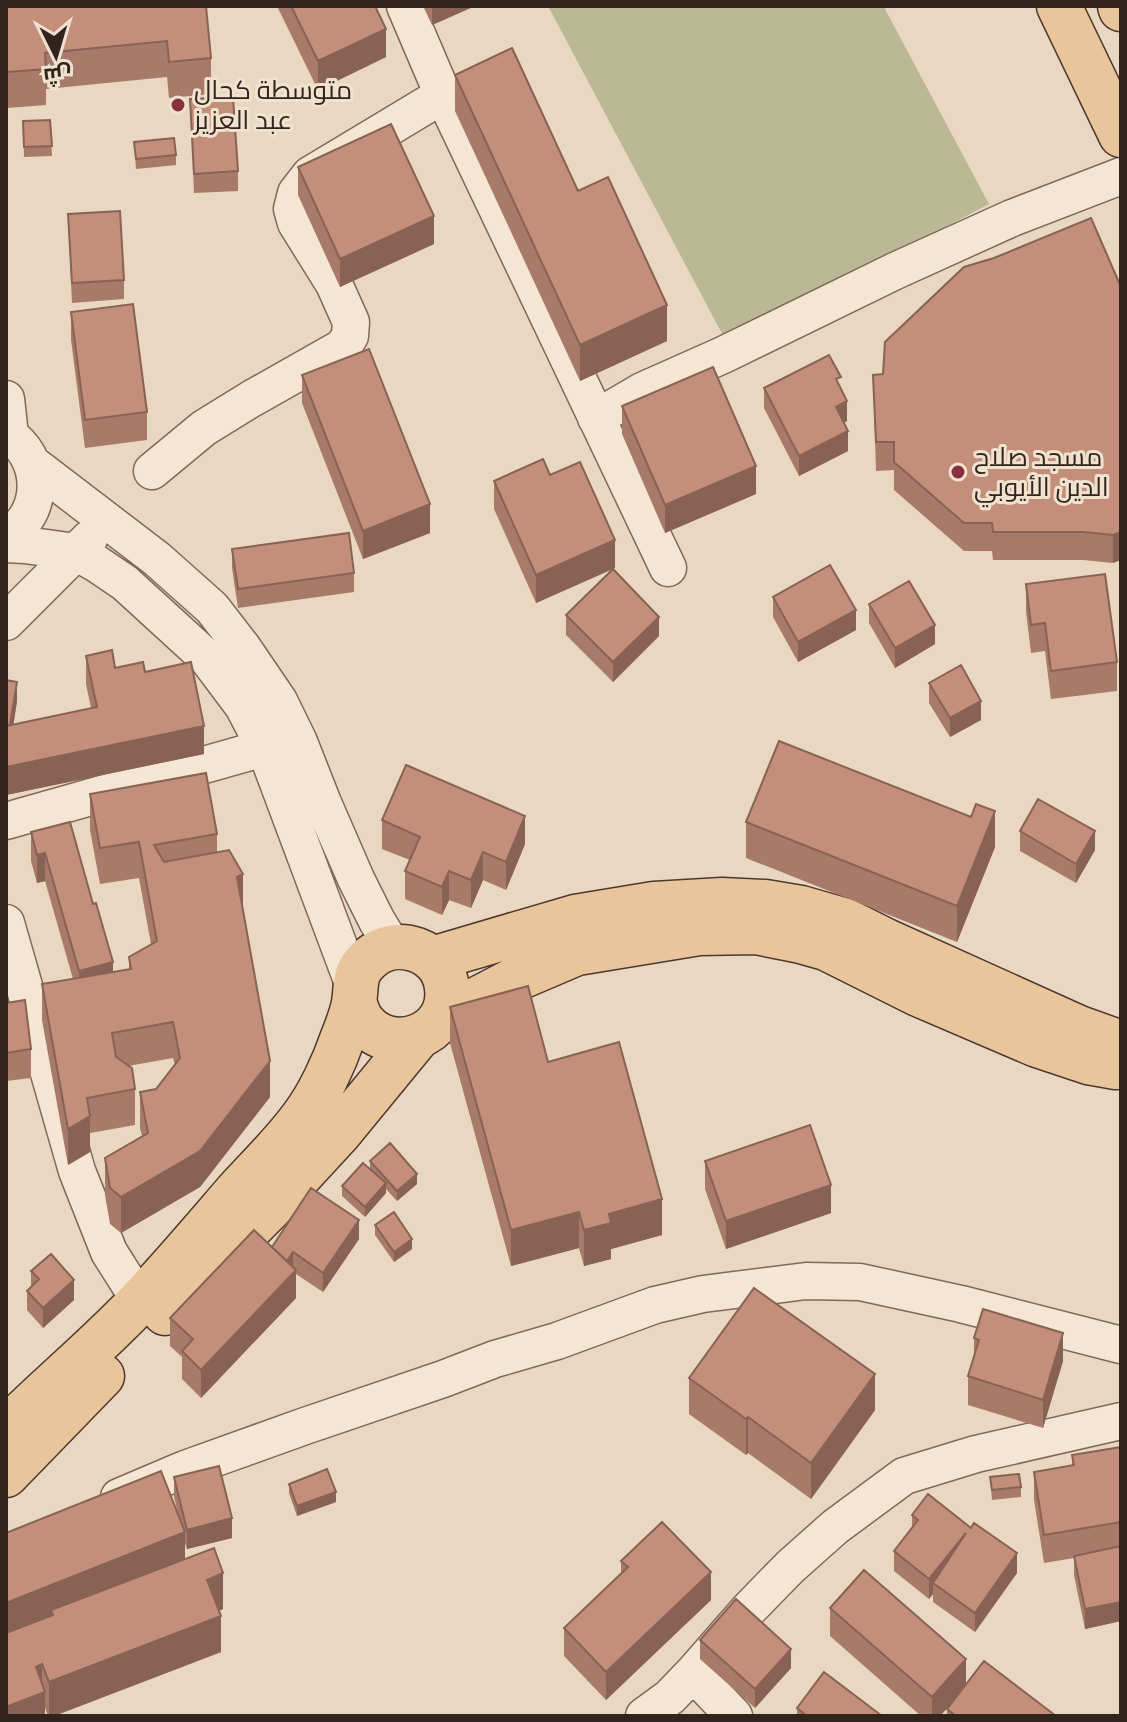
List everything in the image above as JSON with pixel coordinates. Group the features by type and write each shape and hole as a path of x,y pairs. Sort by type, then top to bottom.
{"main road":[{"path":"1059,6 1121,135"},
{"path":"6,1429 140,1301 303,1117 344,1036 359,971 379,951 413,953 575,917 654,904 722,900 765,902 846,921 1079,1028 1121,1043"},
{"path":"354,994 360,1017 370,1029 384,1038 400,1041 516,979 577,953 699,933 756,932 826,948 918,994 1037,1045 1088,1062 1121,1068"},
{"path":"6,1475 268,1210 429,1028 447,1003 447,986 442,971 413,953"}],"street":[{"path":"405,6 443,95 668,568"},
{"path":"152,471 204,428 343,347 350,336 351,322 334,284 296,223 292,209 296,193 310,175 443,95"},
{"path":"596,418 642,391 910,264 1012,218 1121,176"},
{"path":"6,399 8,434 24,448 34,465 157,559 212,608 279,701 282,743 354,994"},
{"path":"6,537 24,522 34,504 37,485 34,465"},
{"path":"6,622 107,522"},
{"path":"6,544 76,552 125,583 207,658 243,706 282,743 377,921 413,953"},
{"path":"6,821 282,743"},
{"path":"6,923 77,1171 109,1252 140,1301"},
{"path":"93,1508 185,1469 495,1359 557,1341 655,1305 703,1294 806,1281 860,1282 1121,1345"},
{"path":"644,1716 670,1697 790,1567 835,1527 904,1476 976,1454 1121,1421"},
{"path":"693,1673 734,1716"}],"shaded area":[{"path":"548,6 890,6 885,9 989,204 727,343"}],"building":[{"path":"6,6 206,6 211,58 169,62 167,41 45,53 46,69 7,72"},
{"path":"291,6 375,6 386,29 318,61"},
{"path":"512,48 578,191 608,177 667,305 580,345 455,75"},
{"path":"233,97 238,171 194,174 190,99"},
{"path":"50,120 52,146 24,147 23,121"},
{"path":"391,124 434,216 340,259 298,167"},
{"path":"174,138 176,155 136,159 134,142"},
{"path":"120,211 124,280 72,283 68,214"},
{"name":"مسجد صلاح الدين الأيوبي","path":"1091,218 1121,287 1121,532 1113,535 993,532 992,523 964,523 894,462 894,442 876,442 873,375 883,374 885,342 964,267 994,258"},
{"path":"133,304 147,412 85,420 71,312"},
{"path":"369,349 430,504 363,531 302,375"},
{"path":"829,355 841,377 836,379 847,401 836,407 848,431 799,456 764,388"},
{"path":"713,367 756,466 665,505 622,406"},
{"path":"543,459 550,475 580,462 615,540 536,575 494,481"},
{"path":"349,533 354,573 238,589 232,549"},
{"path":"830,565 856,610 798,642 773,597"},
{"path":"613,569 659,617 613,662 566,615"},
{"path":"1105,574 1117,662 1051,671 1045,623 1031,625 1026,584"},
{"path":"909,581 935,625 895,648 869,604"},
{"path":"112,650 115,668 143,662 145,672 191,662 204,726 6,767 6,726 97,707 86,656"},
{"path":"961,665 981,701 950,718 929,683"},
{"path":"6,680 17,682 10,725 6,726"},
{"path":"779,741 971,817 976,804 995,811 957,906 746,822"},
{"path":"406,765 525,816 506,862 483,852 471,880 449,871 442,887 405,871 420,837 382,820"},
{"path":"206,773 217,834 154,845 164,862 229,850 243,874 237,877 270,1061 200,1151 121,1197 110,1188 105,1158 148,1133 140,1092 156,1089 180,1058 173,1022 112,1033 116,1057 132,1068 135,1089 87,1098 90,1116 68,1129 42,984 131,969 129,957 157,941 139,842 100,848 90,794"},
{"path":"1038,799 1095,831 1076,864 1020,831"},
{"path":"70,822 113,962 79,971 45,853 37,855 31,832"},
{"path":"528,986 548,1062 619,1042 662,1199 609,1214 611,1223 584,1230 579,1212 511,1230 450,1007"},
{"path":"25,1000 31,1049 6,1053 6,1003"},
{"path":"810,1125 831,1185 726,1221 705,1161"},
{"path":"390,1143 417,1174 397,1191 370,1161"},
{"path":"363,1163 386,1183 365,1207 342,1186"},
{"path":"311,1188 359,1220 323,1273 293,1252 287,1261 272,1247"},
{"path":"394,1212 412,1239 394,1252 375,1225"},
{"path":"254,1230 296,1270 201,1370 182,1351 193,1339 170,1318"},
{"path":"51,1254 74,1280 43,1308 27,1291 39,1279 31,1271"},
{"path":"754,1288 875,1374 811,1463 689,1378"},
{"path":"983,1309 1063,1333 1043,1400 968,1376 979,1340 974,1338"},
{"path":"1121,1447 1121,1522 1044,1535 1034,1472 1074,1465 1072,1455"},
{"path":"219,1466 232,1518 187,1530 174,1477"},
{"path":"327,1469 336,1492 297,1506 289,1484"},
{"path":"161,1471 185,1532 6,1603 6,1533"},
{"path":"1019,1474 1021,1487 992,1490 990,1477"},
{"path":"928,1494 971,1528 974,1523 1017,1553 975,1613 933,1583 966,1533 929,1579 894,1551 918,1520 912,1515"},
{"path":"662,1522 711,1572 606,1672 564,1628 628,1567 621,1561"},
{"path":"1121,1546 1121,1602 1085,1609 1074,1556"},
{"path":"214,1548 223,1573 207,1580 221,1616 49,1682 42,1664 36,1667 45,1692 6,1707 6,1633 53,1615 51,1610"},
{"path":"864,1570 966,1659 932,1697 830,1608"},
{"path":"736,1599 791,1649 755,1689 700,1640"},
{"path":"984,1661 1056,1716 956,1716 947,1709"},
{"path":"824,1672 882,1716 807,1716 797,1708"}],"place":[{"name":"متوسطة كحال عبد العزيز","path":"178,105"},
{"name":"مسجد صلاح الدين الأيوبي","path":"958,472"}]}
